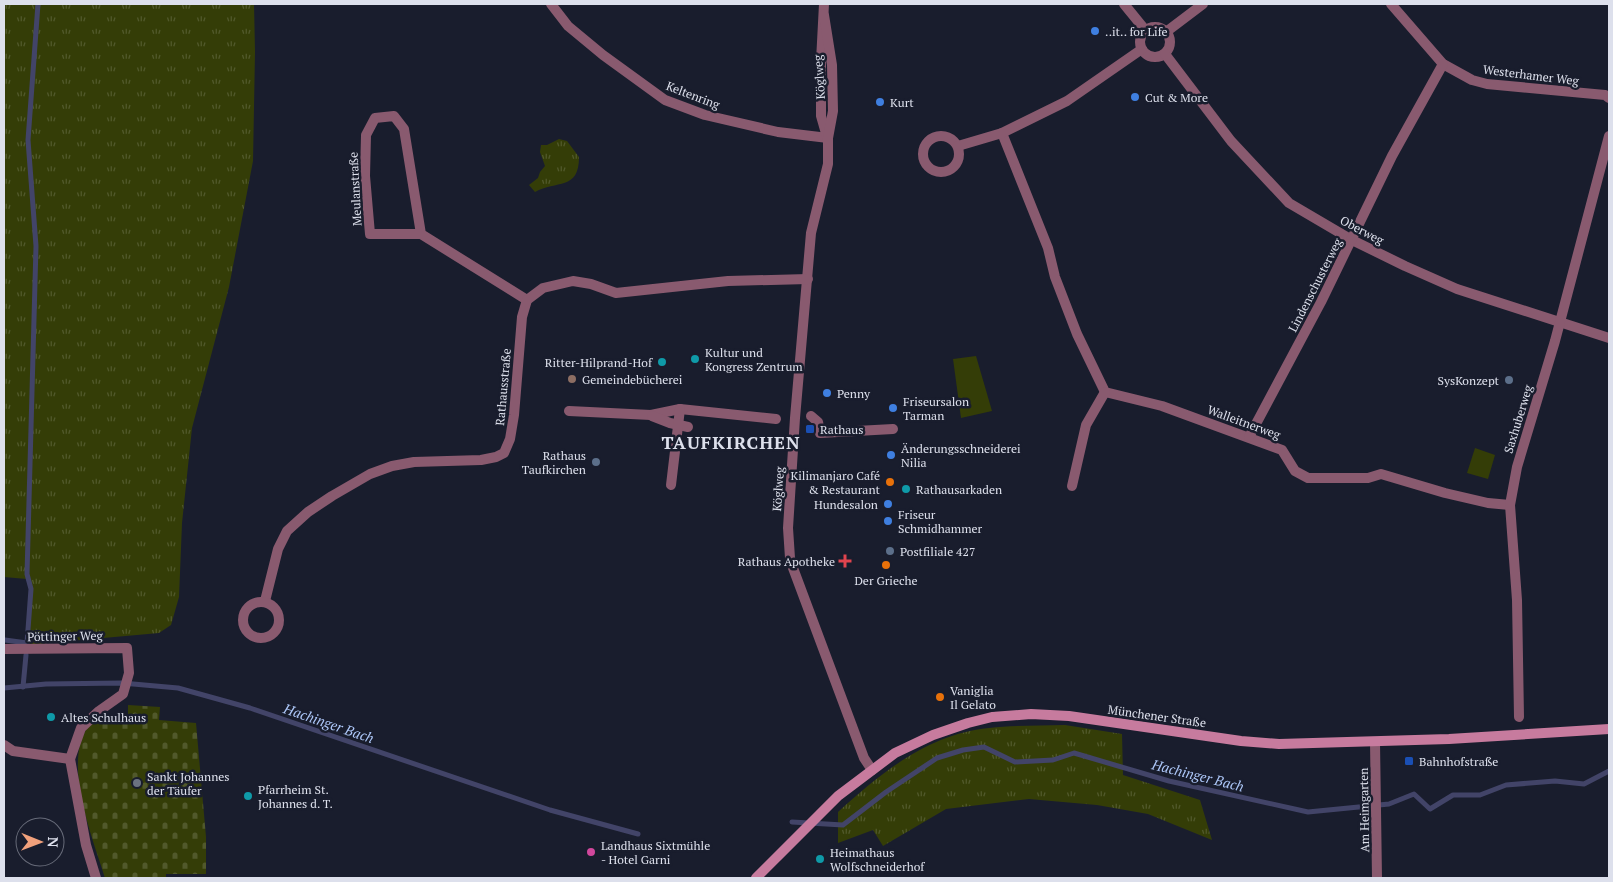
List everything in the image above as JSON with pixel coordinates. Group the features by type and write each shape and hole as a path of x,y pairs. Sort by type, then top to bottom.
{"main road":[{"name":"Münchener Straße","path":"756,878 838,796 895,753 934,735 968,723 992,718 1031,714 1069,716 1241,741 1279,744 1449,740 1609,729"}],"street":[{"name":"Keltenring","path":"551,4 568,26 589,44 665,100 705,115 778,132 828,138"},
{"path":"1124,4 1146,31"},
{"path":"1166,32 1203,4"},
{"name":"Westerhamer Weg","path":"1391,4 1443,64 1472,80 1487,84 1605,95 1609,98"},
{"name":"Köglweg","path":"824,9 820,61 821,116 828,138 828,164 811,233 788,528 790,558 864,758 872,770"},
{"path":"1154,27 1166,32 1170,41 1165,54 1152,57 1142,49 1140,42 1146,31 1154,27"},
{"path":"958,146 1002,133 1067,101 1142,49"},
{"name":"Oberweg","path":"1165,54 1231,141 1289,203 1352,240 1458,289 1609,338"},
{"name":"Lindenschusterweg","path":"1249,436 1352,240 1392,156 1443,64"},
{"name":"Meulanstraße","path":"394,116 404,129 421,234 370,234 365,176 366,135 375,118 394,116"},
{"path":"1002,133 1048,248 1058,285 1105,392 1086,425 1072,486"},
{"name":"Saxhuberweg","path":"1519,717 1517,600 1510,505 1516,467 1560,322 1609,136"},
{"path":"421,234 527,300 543,288 573,281 591,284 616,293 728,281 808,279"},
{"name":"Rathausstraße","path":"265,601 278,549 287,531 308,512 332,496 370,474 392,466 414,462 481,460 504,453 510,439 522,317 527,300"},
{"name":"Walleitnerweg","path":"1105,392 1162,406 1249,436 1282,450 1295,471 1308,478 1368,478 1381,474 1445,493 1488,503 1510,505"},
{"path":"671,485 683,426 680,409"},
{"path":"569,411 651,415 680,409 776,419"},
{"path":"651,415 683,426"},
{"path":"811,416 818,422 820,433 893,429"},
{"name":"Pöttinger Weg","path":"4,649 128,648 129,673 123,694 106,705 81,728 70,759"},
{"name":"Am Heimgarten","path":"1375,742 1377,878"},
{"path":"4,745 13,751 70,759 86,845 96,878"}],"green space":[{"path":"4,4 254,4 253,161 229,287 192,428 182,523 179,597 171,625 159,633 25,645 31,589 27,579 4,577"},
{"path":"559,139 567,141 579,157 575,175 565,183 543,188 535,192 529,185 538,178 545,166 540,152 541,145 547,145"},
{"path":"976,356 992,411 961,418 953,359"},
{"path":"1475,448 1495,455 1488,479 1467,473"},
{"path":"128,705 160,707 159,720 196,723 206,837 206,874 166,874 166,878 105,878 87,823 79,780 78,760 81,742 88,727 100,717 128,719"},
{"path":"1065,725 1122,734 1123,775 1200,800 1212,840 1148,814 1097,805 1029,799 946,809 883,846 873,830 838,843 838,812 871,783 926,747 946,738 989,728"}],"waterway":[{"path":"27,643 31,589 27,574 36,246 28,140 38,4"},
{"path":"5,640 27,643 27,645"},
{"path":"23,687 26,655"},
{"name":"Hachinger Bach","path":"4,688 46,684 122,683 178,688 250,708 550,810 638,834"},
{"name":"Hachinger Bach","path":"792,822 843,825 886,792 937,758 963,750 984,747 1015,762 1053,760 1074,753 1169,781 1308,812 1389,804 1414,794 1430,809 1453,795 1480,795 1506,785 1555,781 1584,784 1609,771"}],"place":[{"name":"..it.. for Life","path":"1095,31"},
{"name":"Cut & More","path":"1135,97"},
{"name":"Kurt","path":"880,102"},
{"name":"Kultur und Kongress Zentrum","path":"695,359"},
{"name":"Ritter-Hilprand-Hof","path":"662,362"},
{"name":"Gemeindebücherei","path":"572,379"},
{"name":"SysKonzept","path":"1509,380"},
{"name":"Penny","path":"827,393"},
{"name":"Friseursalon Tarman","path":"893,408"},
{"name":"Rathaus","path":"810,429"},
{"name":"Änderungsschneiderei Nilia","path":"891,455"},
{"name":"Rathaus Taufkirchen","path":"596,462"},
{"name":"Kilimanjaro Café & Restaurant","path":"890,482"},
{"name":"Rathausarkaden","path":"906,489"},
{"name":"Hundesalon","path":"888,504"},
{"name":"Friseur Schmidhammer","path":"888,521"},
{"name":"Postfiliale 427","path":"890,551"},
{"name":"Rathaus Apotheke","path":"845,561"},
{"name":"Der Grieche","path":"886,565"},
{"name":"Vaniglia Il Gelato","path":"940,697"},
{"name":"Altes Schulhaus","path":"51,717"},
{"name":"Bahnhofstraße","path":"1409,761"},
{"name":"Sankt Johannes der Täufer","path":"137,783"},
{"name":"Pfarrheim St. Johannes d. T.","path":"248,796"},
{"name":"Landhaus Sixtmühle - Hotel Garni","path":"591,852"},
{"name":"Heimathaus Wolfschneiderhof","path":"820,859"}],"district":[{"name":"TAUFKIRCHEN","path":"731,442"}]}
